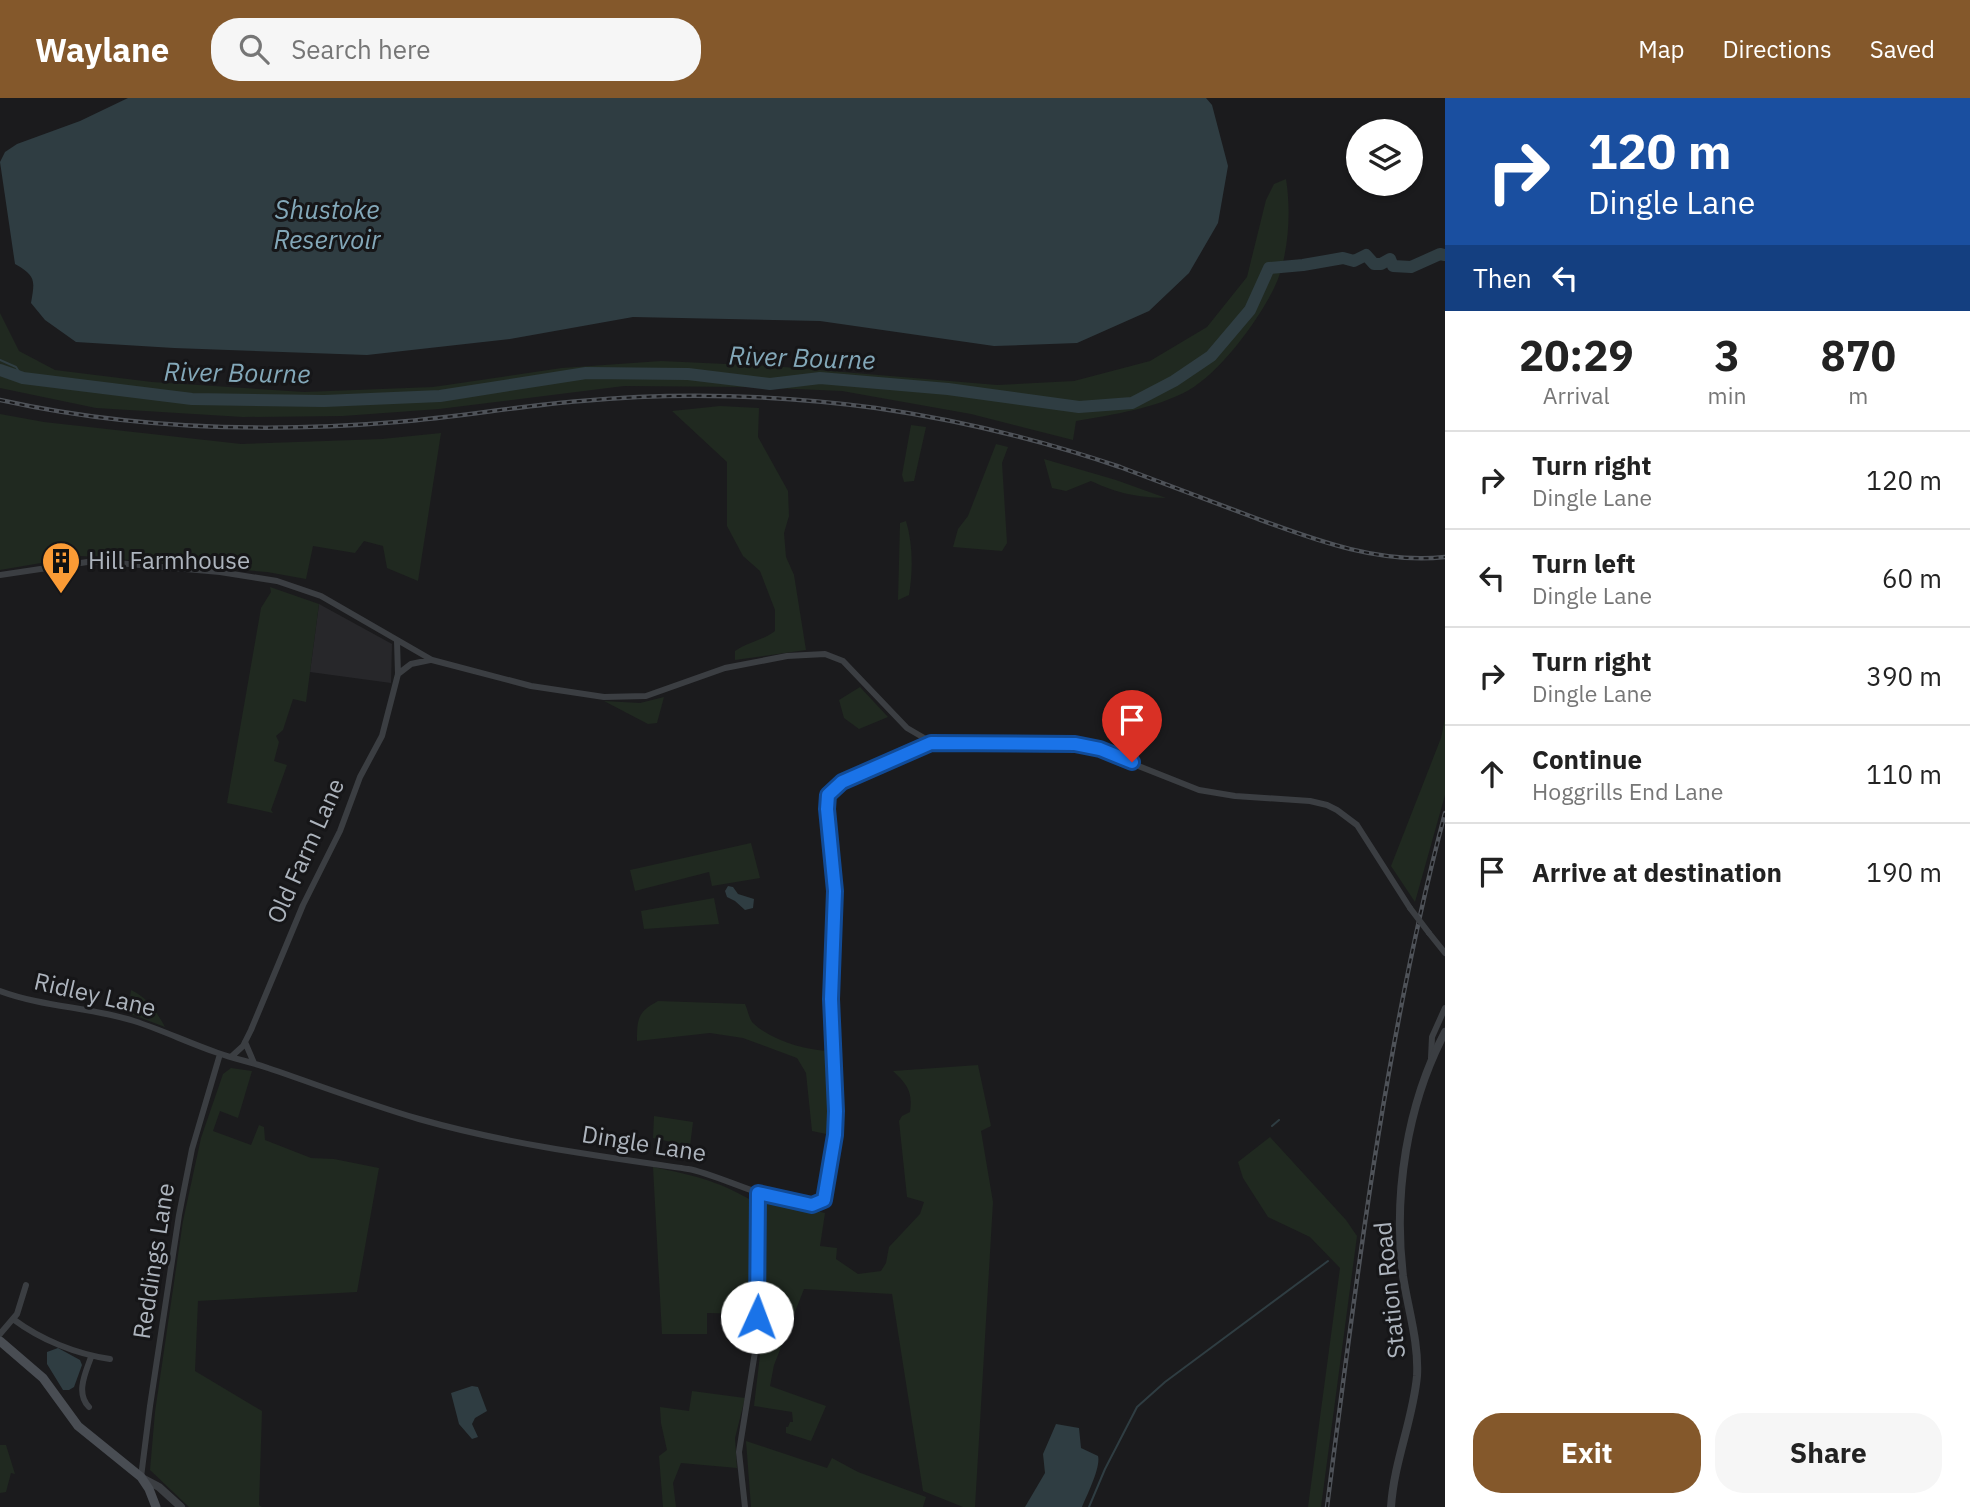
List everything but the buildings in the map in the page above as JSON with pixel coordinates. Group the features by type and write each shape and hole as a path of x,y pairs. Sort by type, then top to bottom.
{"main road":[{"path":"0,1340 43,1378 68,1415 84,1432 141,1477 154,1502"}],"street":[{"path":"0,575 94,561 249,575 308,590 432,660 544,689 604,697 635,698 654,695 725,668 787,656 825,654 843,661 893,715 915,735 931,743 1088,746 1199,790 1319,803 1337,810 1357,825 1410,908 1445,953"},
{"name":"Old Farm Lane","path":"231,1056 245,1042 303,905 340,831 360,777 382,736 398,674 396,641"},
{"path":"398,674 411,664 432,660"},
{"path":"909,754 915,735"},
{"name":"Dingle Lane","path":"220,1054 452,1128 510,1142 701,1171 758,1193 812,1205 824,1200 835,1135 836,1111 831,999 835,891 827,799 830,792 842,782 931,743"},
{"name":"Ridley Lane","path":"0,991 33,1001 119,1016 220,1054"},
{"path":"1431,1058 1432,1037 1445,1008"},
{"name":"Station Road","path":"1391,1507 1395,1469 1417,1378 1416,1351 1402,1260 1402,1189 1416,1102 1431,1058 1445,1032"},
{"path":"245,1042 254,1063"},
{"name":"Reddings Lane","path":"141,1477 178,1215 192,1149 220,1054"},
{"path":"745,1507 739,1452 755,1352 758,1193"},
{"path":"0,1334 17,1314 26,1285"},
{"path":"13,1319 33,1334 91,1357 110,1359"},
{"path":"89,1407 85,1404 82,1392 83,1379 91,1357"},
{"path":"141,1477 165,1492 181,1507"},
{"path":"154,1502 165,1492"}],"shaded area":[{"path":"1286,179 1288,229 1282,267 1272,293 1241,341 1215,370 1189,390 1148,406 1076,421 1073,440 971,414 842,391 624,386 439,409 343,416 243,417 96,408 0,388 0,313 19,351 55,370 152,382 304,392 433,387 562,368 661,361 772,366 997,385 1074,381 1150,361 1207,327 1247,277 1266,200 1274,184"},
{"path":"720,406 759,408 758,437 788,491 789,516 784,533 786,557 794,575 806,650 735,660 735,651 775,631 775,610 760,571 743,556 727,526 727,462 672,411"},
{"path":"0,414 44,422 241,444 382,439 441,433 418,581 387,568 383,546 364,541 355,553 313,546 306,579 267,572 82,556 0,570"},
{"path":"911,425 926,427 914,481 904,482 902,475"},
{"path":"996,444 1008,447 1002,463 1007,543 1002,551 953,547 958,529 968,516"},
{"path":"1044,459 1166,498 1128,494 1091,481 1066,491 1052,488"},
{"path":"906,521 912,567 909,595 898,600 900,523"},
{"path":"270,587 319,604 306,702 293,699 283,730 276,736 279,742 274,761 287,765 271,810 273,813 227,803 261,608 271,592"},
{"path":"319,604 392,644 391,683 310,672"},
{"path":"860,687 888,717 859,729 844,718 839,700"},
{"path":"664,697 657,723 648,724 604,701 640,703"},
{"path":"1445,719 1445,795 1415,902 1391,866 1441,738"},
{"path":"751,843 760,878 712,886 709,872 635,891 630,870"},
{"path":"714,898 719,924 644,929 641,911"},
{"path":"131,990 151,1006 165,1027 128,1013"},
{"path":"658,1001 745,1004 752,1022 770,1035 810,1049 830,1051 831,1135 812,1131 806,1073 797,1058 743,1038 710,1033 637,1041 640,1016"},
{"path":"978,1065 991,1126 981,1131 993,1202 975,1507 963,1507 923,1491 892,1294 804,1289 774,1365 770,1386 826,1406 811,1441 786,1433 786,1427 793,1422 792,1412 754,1406 760,1355 763,1198 825,1213 820,1246 837,1248 836,1259 858,1274 881,1271 886,1263 889,1247 920,1214 924,1202 907,1197 899,1121 910,1112 911,1099 905,1084 893,1071"},
{"path":"231,1068 252,1071 238,1118 220,1111 213,1131 251,1145 259,1125 264,1127 265,1140 311,1158 334,1159 379,1168 357,1292 198,1301 195,1371 262,1411 259,1505 262,1507 189,1507 150,1470 155,1412 183,1221 201,1138 223,1074"},
{"path":"654,1116 693,1122 690,1146 653,1138"},
{"path":"1270,1137 1346,1220 1357,1236 1321,1507 1308,1507 1340,1268 1310,1237 1268,1217 1243,1178 1238,1162"},
{"path":"653,1167 704,1179 751,1200 748,1314 707,1313 707,1334 662,1334"},
{"path":"692,1391 745,1398 735,1438 737,1468 681,1463 673,1483 676,1507 663,1507 659,1456 667,1450 660,1407 689,1411"},
{"path":"746,1441 827,1468 832,1458 858,1472 926,1497 923,1507 751,1507"},
{"path":"0,1445 6,1445 15,1474 11,1473 6,1492 0,1493"}],"water":[{"name":"Shustoke Reservoir","path":"128,98 1206,98 1212,105 1228,166 1218,223 1189,273 1149,311 1077,343 994,346 820,321 633,317 510,339 367,355 76,342 45,320 31,303 32,279 15,264 0,162 5,152 17,144 80,121"},
{"path":"728,886 733,887 738,894 754,899 753,908 745,910 727,897 725,891"},
{"path":"58,1348 80,1360 82,1365 74,1387 69,1390 63,1390 47,1364 47,1352"},
{"path":"472,1386 478,1387 487,1411 475,1418 472,1424 478,1437 472,1439 459,1424 451,1393"},
{"path":"1056,1424 1079,1428 1081,1448 1098,1456 1093,1481 1082,1507 1025,1507 1045,1473 1043,1454"}],"waterway":[{"name":"River Bourne","path":"0,370 23,378 192,399 324,401 440,396 586,373 688,374 770,384 820,378 948,389 1079,407 1132,403 1174,381 1211,356 1250,310 1269,268 1343,258 1354,261 1366,255 1374,264 1390,259 1393,266 1411,267 1440,254 1445,255"},
{"path":"0,360 16,367 23,378"},
{"path":"1272,1126 1279,1120"},
{"path":"1089,1507 1137,1407 1165,1382 1328,1261"}],"railway":[{"path":"0,400 49,410 148,423 248,428 397,422 558,403 655,396 765,398 876,408 938,418 1060,448 1120,467 1303,535 1350,549 1397,557 1445,557"},
{"path":"1327,1507 1362,1245 1389,1071 1405,984 1445,813"}],"place":[{"name":"Hill Farmhouse","path":"61,595"}],"route":[{"path":"757,1317 758,1193 812,1205 824,1200 835,1135 836,1093 831,999 835,891 827,809 830,792 852,777 931,743 1075,744 1100,749 1132,762"}]}
